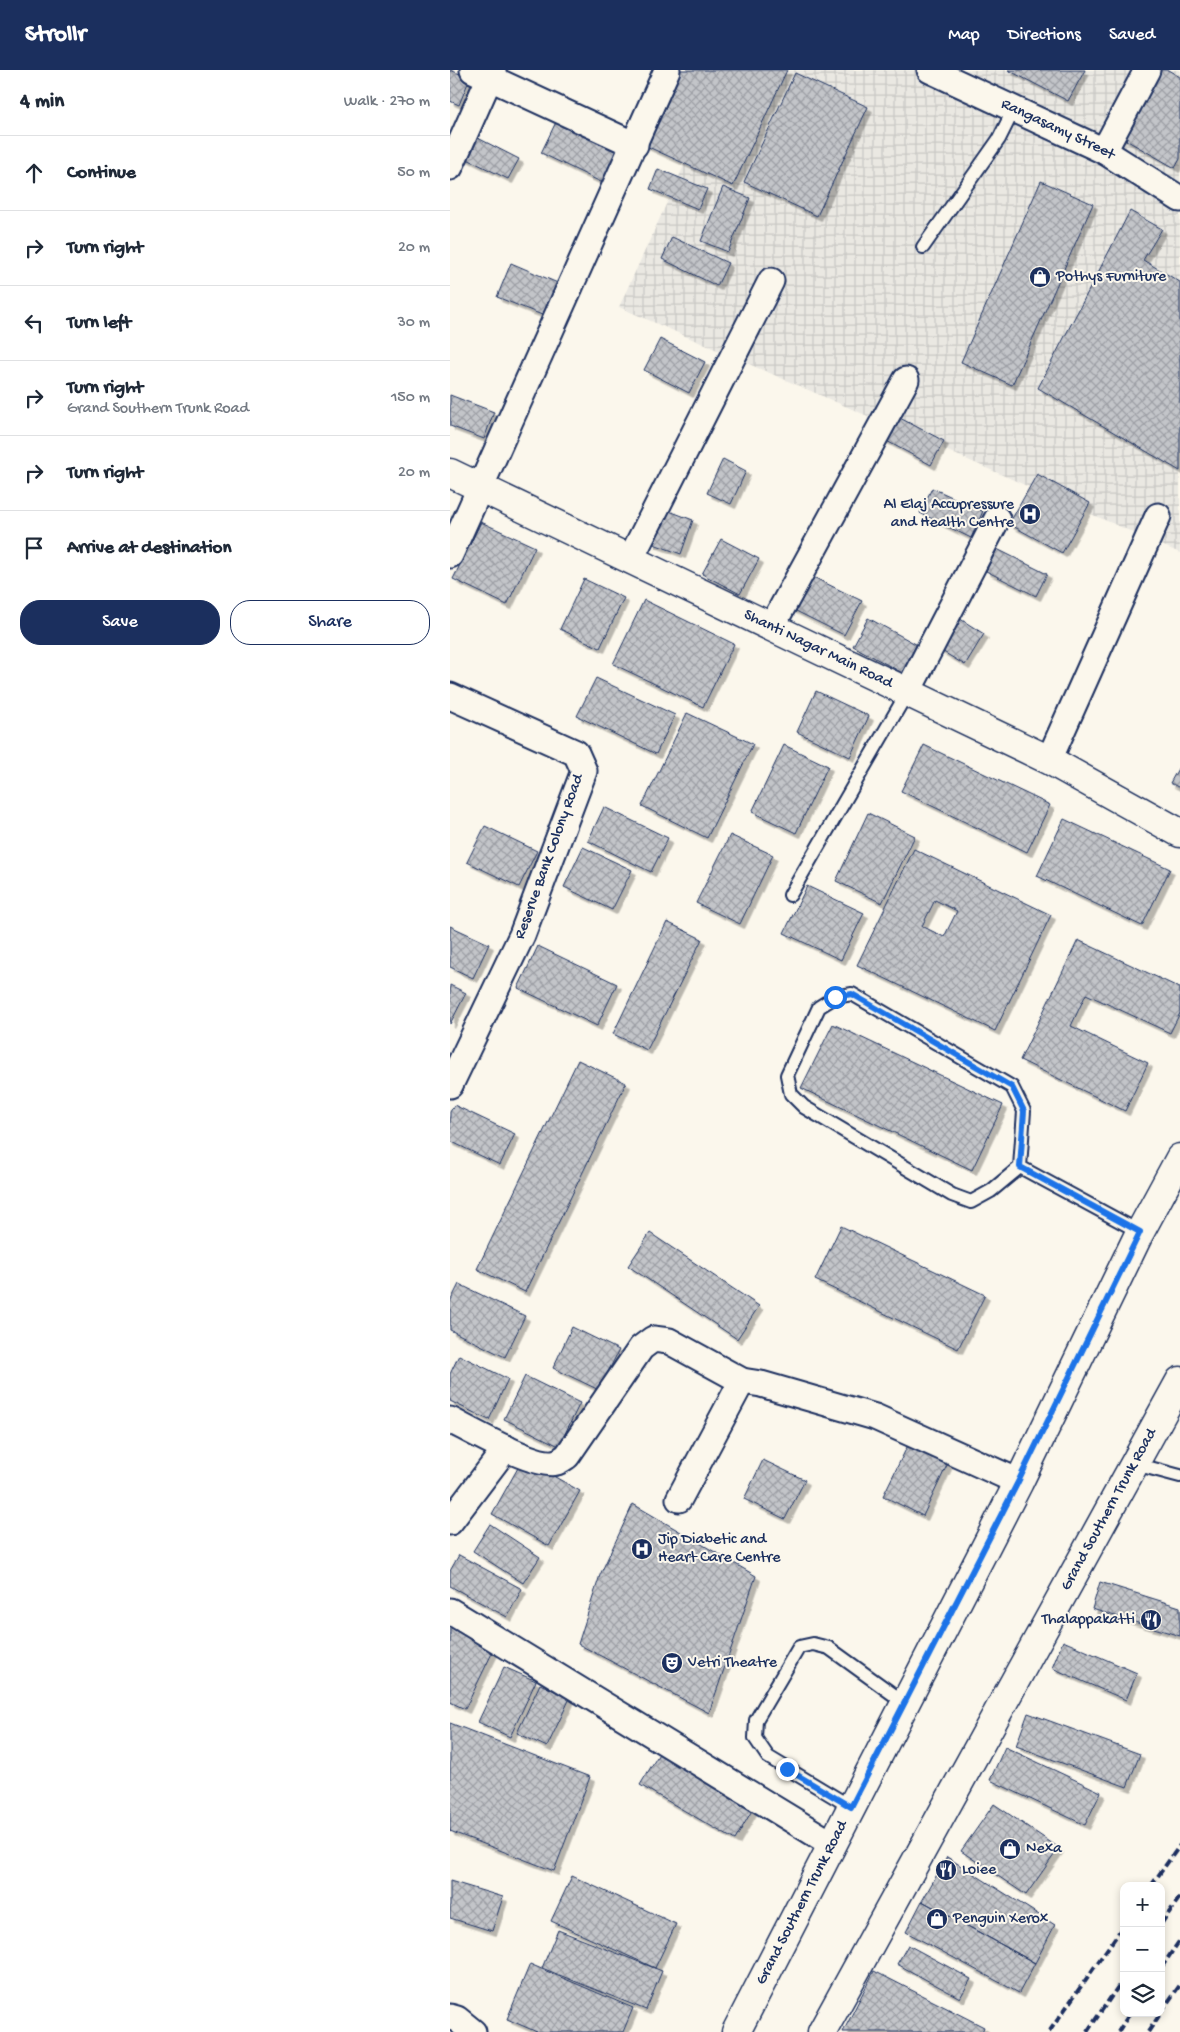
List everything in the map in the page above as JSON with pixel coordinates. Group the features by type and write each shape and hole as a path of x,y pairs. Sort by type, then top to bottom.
{"main road":[{"name":"Shanti Nagar Main Road","path":"450,473 1049,760 1180,833"},
{"name":"Grand Southern Trunk Road","path":"736,2032 1018,1482 1140,1232 1180,1158"},
{"name":"Grand Southern Trunk Road","path":"822,2032 1180,1381"}],"street":[{"path":"450,555 667,70"},
{"name":"Rangasamy Street","path":"930,70 1104,151 1180,199"},
{"path":"1104,151 1147,70"},
{"path":"450,167 485,73 635,145"},
{"path":"630,560 771,280"},
{"path":"772,626 906,380"},
{"path":"1049,760 1158,516"},
{"path":"908,693 997,519"},
{"name":"Reserve Bank Colony Road","path":"450,696 576,753 584,771 522,935 450,1085"},
{"path":"450,1420 506,1448 543,1462 556,1462 567,1456 640,1348 653,1339 669,1341 742,1381 761,1384 875,1417 1018,1482"},
{"path":"679,1499 742,1381"},
{"path":"450,1522 506,1448"},
{"path":"450,1611 832,1844"},
{"path":"450,2017 456,2018 473,2032"}],"lane":[{"path":"923,247 1000,139 1014,109"},
{"path":"790,895 908,693"},
{"path":"852,994 1012,1087 1024,1111 1020,1167 991,1191 971,1202 952,1195 804,1107 791,1094 787,1075 819,1007 835,997 852,994"},
{"path":"1020,1167 1140,1232"},
{"path":"1135,1464 1180,1476"},
{"path":"851,1807 768,1757 755,1738 756,1720 799,1647 813,1644 829,1648 905,1703"}],"shaded area":[{"path":"728,70 1180,70 1180,553 619,307"}],"building":[{"path":"450,70 470,78 459,105 450,101"},
{"path":"676,70 787,70 733,186 642,144"},
{"path":"1008,70 1085,70 1068,101"},
{"path":"1155,70 1168,70 1180,77 1180,159 1175,168 1117,135"},
{"path":"795,73 868,107 817,216 744,182"},
{"path":"557,120 621,152 605,184 541,153"},
{"path":"470,134 519,159 508,179 459,155"},
{"path":"658,169 707,189 698,209 650,189"},
{"path":"1041,181 1093,204 1012,385 961,362"},
{"path":"723,187 750,198 728,252 701,241"},
{"path":"1130,211 1162,229 1143,260 1180,282 1180,471 1038,388"},
{"path":"672,237 728,263 717,286 662,259"},
{"path":"511,263 560,284 547,317 497,297"},
{"path":"660,339 705,362 689,393 644,370"},
{"path":"450,395 494,412 484,439 450,426"},
{"path":"896,416 944,441 931,465 883,439"},
{"path":"723,459 746,471 731,504 707,493"},
{"path":"1037,474 1090,503 1062,553 1009,524"},
{"path":"932,488 983,511 971,538 920,513"},
{"path":"664,509 693,520 681,554 651,543"},
{"path":"481,522 535,547 507,605 453,579"},
{"path":"721,539 759,559 740,594 702,574"},
{"path":"997,549 1047,574 1036,596 986,571"},
{"path":"807,574 862,601 844,635 790,608"},
{"path":"584,579 624,598 600,648 560,629"},
{"path":"644,600 734,644 703,707 613,664"},
{"path":"954,615 984,634 965,665 935,647"},
{"path":"868,618 923,648 908,676 853,646"},
{"path":"596,678 675,715 656,754 577,716"},
{"path":"816,691 869,716 850,757 797,732"},
{"path":"687,713 753,744 707,838 642,806"},
{"path":"784,745 828,766 796,833 752,812"},
{"path":"924,745 1050,805 1027,852 901,791"},
{"path":"1180,765 1180,788 1170,783"},
{"path":"604,807 668,838 651,872 588,841"},
{"path":"868,813 915,836 882,903 836,881"},
{"path":"1064,819 1170,869 1142,926 1037,876"},
{"path":"485,826 537,851 519,887 467,862"},
{"path":"730,835 773,855 740,924 696,903"},
{"path":"583,847 632,870 612,910 564,887"},
{"path":"914,849 1051,915 995,1031 857,965","holes":["935,900 957,911 944,937 922,926"]},
{"path":"807,886 864,913 841,960 784,933"},
{"path":"667,922 702,939 647,1050 613,1034"},
{"path":"450,926 489,944 473,978 450,967"},
{"path":"1078,940 1180,988 1180,1013 1170,1033 1086,994 1071,1026 1148,1063 1125,1111 1020,1060"},
{"path":"538,946 617,984 597,1026 518,988"},
{"path":"450,985 466,993 450,1024"},
{"path":"833,1024 1003,1105 972,1170 801,1088"},
{"path":"578,1060 626,1083 525,1292 477,1269"},
{"path":"454,1105 515,1134 500,1165 450,1141 450,1112"},
{"path":"841,1226 985,1295 958,1349 815,1280"},
{"path":"650,1233 759,1306 737,1339 628,1266"},
{"path":"459,1284 525,1316 505,1357 450,1330 450,1302"},
{"path":"572,1327 619,1350 599,1390 553,1368"},
{"path":"459,1355 508,1379 489,1420 450,1401 450,1374"},
{"path":"525,1376 580,1403 559,1446 504,1419"},
{"path":"909,1443 948,1463 923,1516 883,1496"},
{"path":"523,1459 580,1491 549,1546 492,1514"},
{"path":"763,1460 805,1480 785,1519 744,1499"},
{"path":"633,1504 756,1576 709,1713 578,1644 600,1575"},
{"path":"490,1524 540,1557 523,1583 473,1551"},
{"path":"459,1555 522,1589 507,1617 450,1586 450,1571"},
{"path":"1100,1582 1180,1607 1180,1636 1092,1609"},
{"path":"450,1623 496,1645 465,1709 450,1702"},
{"path":"1063,1641 1137,1673 1126,1700 1052,1668"},
{"path":"504,1667 536,1681 510,1737 478,1722"},
{"path":"540,1684 570,1698 547,1747 517,1733"},
{"path":"1028,1713 1140,1754 1127,1787 1016,1746"},
{"path":"450,1723 590,1777 554,1871 450,1831"},
{"path":"1005,1747 1101,1792 1085,1825 990,1780"},
{"path":"660,1752 754,1807 735,1840 640,1785"},
{"name":"Nexa","path":"994,1804 1059,1848 1026,1895 961,1851"},
{"path":"947,1857 1055,1925 1035,1963 922,1901"},
{"path":"572,1876 676,1924 655,1968 551,1921"},
{"path":"450,1881 503,1897 492,1931 450,1918"},
{"path":"922,1901 1035,1963 1019,1993 906,1932"},
{"path":"558,1930 662,1971 646,2010 542,1968"},
{"path":"908,1945 971,1979 960,1998 897,1964"},
{"path":"530,1964 633,2008 623,2032 537,2032 507,2019"},
{"path":"874,1971 984,2027 982,2032 843,2032"}],"railway":[{"path":"1154,1882 1180,1845"},
{"path":"1165,1918 1180,1897"},
{"path":"1049,2032 1123,1927"},
{"path":"1165,1962 1180,1940"},
{"path":"1087,2032 1120,1984"},
{"path":"1165,2006 1180,1985"},
{"path":"1118,2032 1127,2017"},
{"path":"1148,2032 1158,2017"}],"place":[{"name":"Pothys Furniture","path":"1040,277"},
{"name":"Al Elaj Accupressure and Health Centre","path":"1030,514"},
{"name":"Jip Diabetic and Heart Care Centre","path":"642,1549"},
{"name":"Thalappakatti","path":"1151,1620"},
{"name":"Vetri Theatre","path":"672,1663"},
{"name":"Nexa","path":"1010,1849"},
{"name":"Loiee","path":"946,1870"},
{"name":"Penguin Xerox","path":"937,1919"}],"route":[{"path":"787,1769 851,1807 1018,1482 1140,1232 1020,1167 1024,1111 1012,1087 852,994 835,997"}]}
